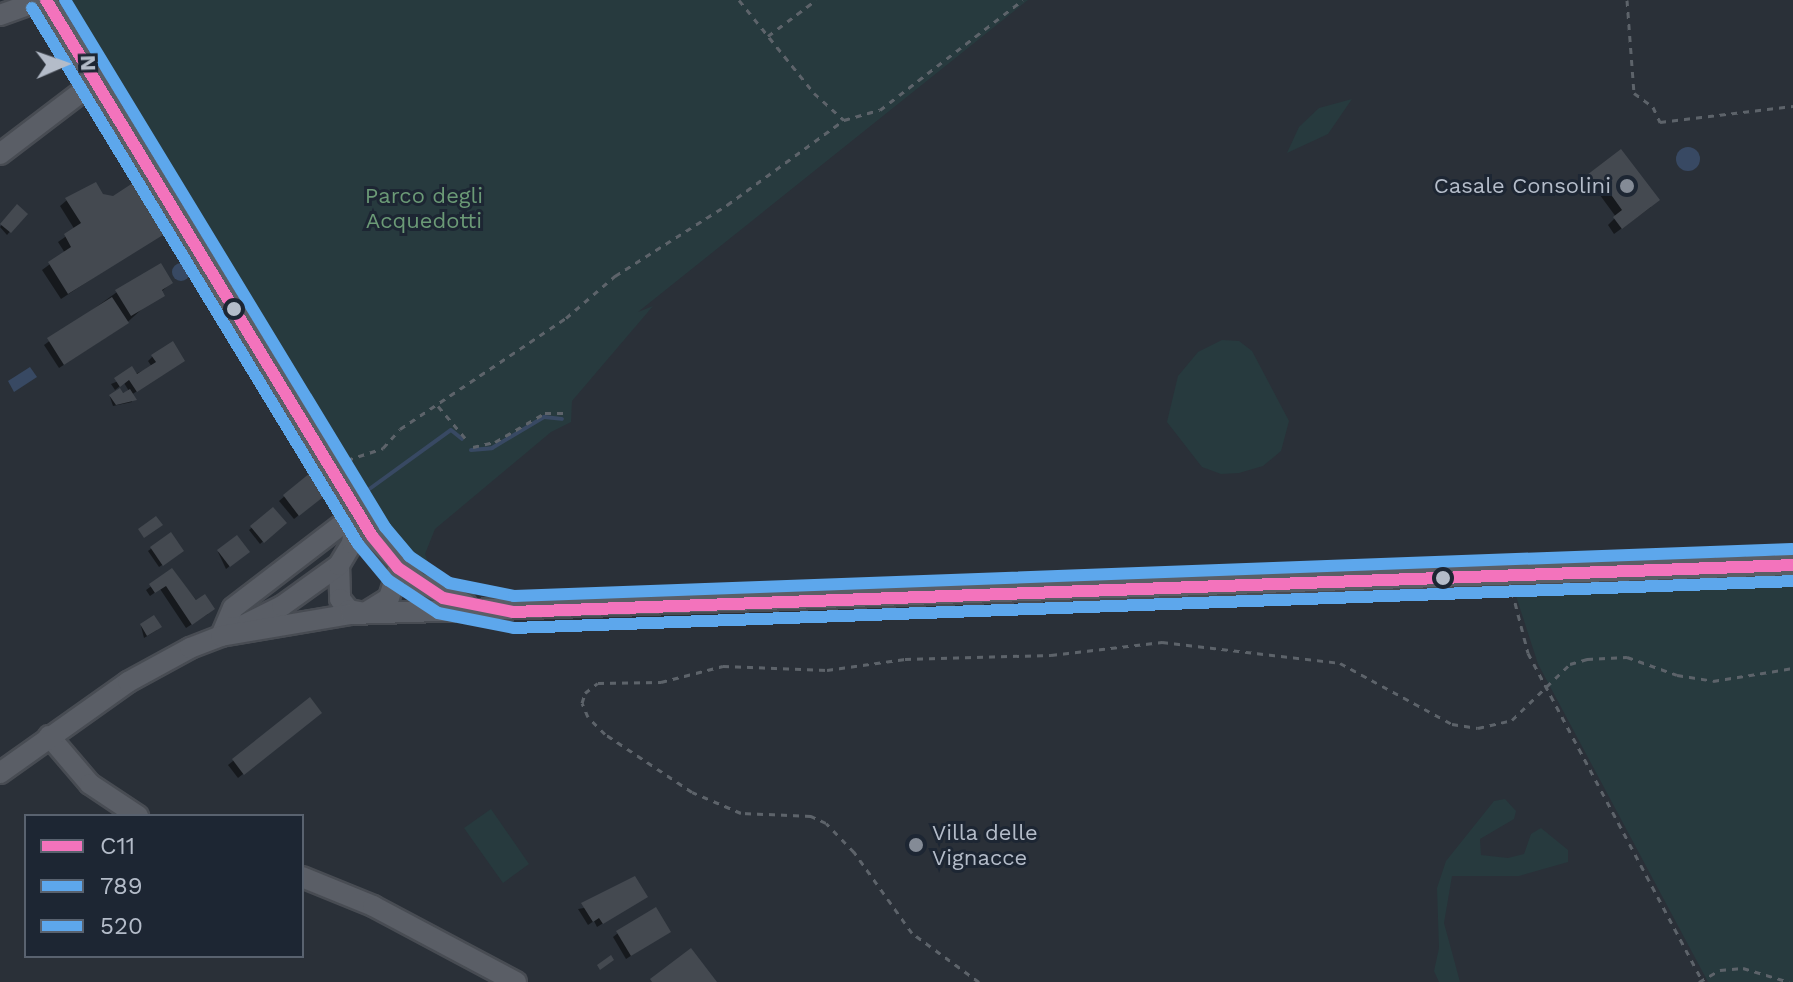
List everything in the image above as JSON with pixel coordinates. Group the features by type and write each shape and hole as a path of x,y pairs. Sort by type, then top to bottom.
{"street":[{"path":"0,15 44,0 97,80 330,464 351,516 352,543 339,565 340,599 349,610 365,613 389,598 393,562"},
{"path":"0,154 97,80"},
{"path":"351,516 393,562 443,598 513,612"},
{"path":"221,636 233,608 351,516"},
{"path":"0,773 49,736 154,666 282,606 339,565 358,557 393,562"},
{"path":"221,636 365,613 513,612 1793,565"},
{"path":"49,736 90,784 135,814"},
{"path":"304,878 373,906 516,982"}],"path":[{"path":"739,0 767,36 844,120"},
{"path":"767,36 816,0"},
{"path":"330,464 383,448 400,429 566,318 615,276 844,120 880,110 1023,0"},
{"path":"1627,0 1634,93 1653,107 1660,122 1793,106"},
{"path":"438,406 465,438"},
{"path":"473,447 495,442 545,413 567,413"},
{"path":"1508,575 1519,627 1545,686 1701,981 1720,970 1743,968 1789,982"},
{"path":"979,982 937,956 912,933 854,852 826,823 811,816 741,813 692,792 605,734 588,717 585,693 598,683 661,682 723,666 839,670 905,659 1051,655 1130,642 1340,663 1452,724 1478,728 1512,720 1570,664 1611,656 1713,681 1793,668"}],"green space":[{"name":"Parco degli Acquedotti","path":"55,0 1028,0 638,312 653,306 572,401 571,422 551,432 435,529 425,554 429,565 422,567 391,537 370,501 352,491"},
{"path":"1352,99 1328,134 1287,153 1299,127 1319,108"},
{"path":"1222,340 1239,341 1252,351 1289,421 1281,451 1263,466 1239,473 1221,474 1202,467 1167,422 1178,376 1198,352"},
{"path":"1793,577 1793,982 1708,982 1538,664 1516,596 1525,584"},
{"path":"1505,799 1516,811 1514,819 1480,839 1481,855 1508,858 1524,854 1531,834 1541,828 1568,850 1568,862 1519,876 1452,876 1444,923 1460,982 1439,982 1434,971 1439,948 1437,888 1446,861 1494,801"},
{"path":"491,809 529,864 503,883 464,828"}],"water":[{"path":"1688,147 1696,151 1700,159 1696,167 1688,171 1680,167 1676,159 1680,151"},
{"path":"177,263 185,263 190,272 188,279 177,281 172,276 172,268"},
{"path":"30,367 37,377 14,392 8,381"}],"building":[{"name":"Casale Consolini","path":"1621,149 1660,200 1622,229 1613,217 1622,210 1602,182 1592,190 1583,178"},
{"path":"139,179 171,230 68,294 48,262 71,247 64,234 81,223 65,198 96,182 103,194 113,196"},
{"path":"17,204 28,214 11,233 0,224"},
{"path":"161,263 173,283 162,290 165,296 131,316 115,290"},
{"path":"112,297 129,323 64,365 47,338"},
{"path":"173,341 185,361 137,392 129,380 120,387 114,378 132,366 137,374 156,362 151,355"},
{"path":"120,388 123,393 130,389 137,400 116,405 109,395"},
{"path":"310,473 327,494 299,516 283,495"},
{"path":"273,507 287,523 264,543 250,526"},
{"path":"156,516 163,525 144,538 138,529"},
{"path":"171,532 184,551 163,566 150,547"},
{"path":"237,535 250,552 230,567 217,550"},
{"path":"172,568 196,600 205,594 215,609 192,625 166,586 155,593 149,584"},
{"path":"154,615 162,627 147,636 140,624"},
{"path":"310,697 322,713 244,775 232,759"},
{"path":"635,876 648,897 603,924 599,918 593,922 581,903"},
{"path":"656,907 671,932 631,956 616,931"},
{"path":"691,948 717,982 652,982 650,979"},
{"path":"611,955 614,960 600,970 597,965"}],"waterway":[{"path":"471,450 492,448 544,417 562,419"},
{"path":"368,490 451,430 462,439"}],"transit line":[{"name":"C11","path":"46,0 372,536 398,568 443,598 513,612 1793,565"},
{"name":"520","path":"65,0 385,527 409,556 449,583 514,596 1792,549"},
{"name":"789","path":"32,8 358,544 388,580 438,613 514,628 1793,581"}],"place":[{"name":"Casale Consolini","path":"1627,186"},
{"name":"Villa delle Vignacce","path":"916,845"}]}
